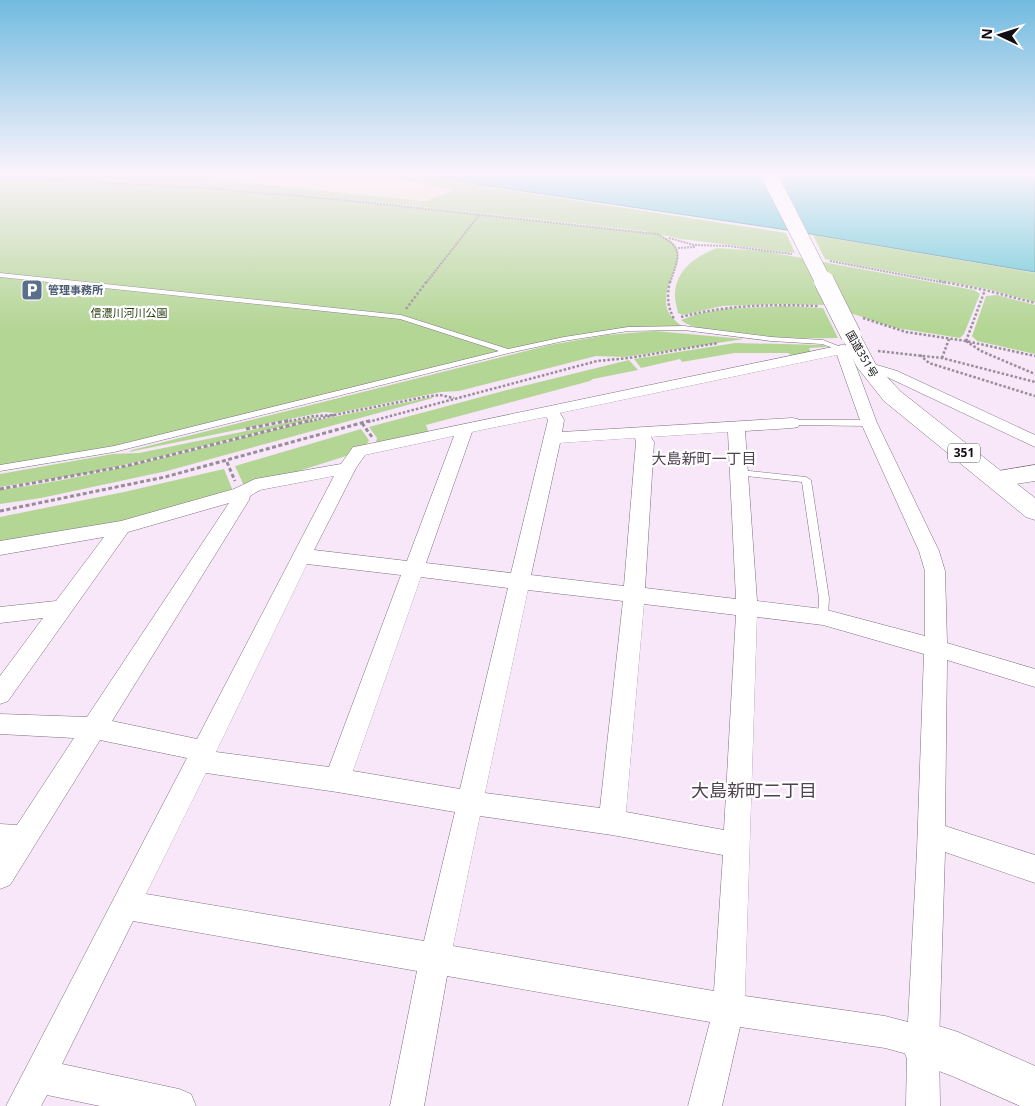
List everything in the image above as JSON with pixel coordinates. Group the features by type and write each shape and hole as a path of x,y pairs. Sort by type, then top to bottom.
{"main road":[{"name":"国道351号","path":"795,225 859,350 892,396 1035,511"},
{"path":"996,480 1035,473"},
{"path":"923,1043 958,1055 1035,1089"}],"street":[{"path":"859,350 869,423 929,551 935,571 932,835 923,1043 923,1106"},
{"path":"23,1106 301,556 347,468 359,451 550,410 859,350 892,374 1035,442"},
{"path":"407,1106 435,959 556,420 550,410"},
{"path":"552,438 792,423"},
{"path":"706,1106 728,1008 737,845 747,608 736,427"},
{"path":"337,780 465,429"},
{"path":"612,822 634,594 645,442 641,433"},
{"path":"0,548 121,527 241,493 255,485 347,468"},
{"path":"0,875 12,838 94,728 240,500 241,493"},
{"path":"0,694 121,527"},
{"path":"301,556 823,617 876,630 1035,678"},
{"path":"0,615 62,608"},
{"path":"0,724 94,728 201,756 471,803 612,822 737,845"},
{"path":"932,835 1035,869"},
{"path":"126,905 750,1013 885,1032 923,1043"},
{"path":"38,1076 180,1106"}],"lane":[{"path":"0,275 401,317 508,351"},
{"path":"0,468 114,449 508,351 564,339 628,329 684,328 771,339 823,342 859,350"},
{"path":"792,423 869,423"},
{"path":"740,473 806,480 824,598 823,617"}],"path":[{"path":"401,317 472,225"},
{"path":"572,225 644,232 694,245 743,247 794,254"},
{"path":"669,238 678,248 679,255 668,286 666,299 668,311 684,328"},
{"path":"678,248 706,246"},
{"path":"821,259 985,290 1035,303"},
{"path":"966,341 985,290"},
{"path":"942,358 949,339"},
{"path":"966,341 1035,356"},
{"path":"966,341 981,351 1035,374"},
{"path":"0,511 114,489 227,462 454,398 597,361 629,358 723,343"},
{"path":"859,350 920,354 1035,382"},
{"path":"920,354 929,363 1035,396"},
{"path":"0,489 155,460 334,415 430,396 440,395 454,398"},
{"path":"237,431 314,416 334,415"},
{"path":"227,462 241,493"}],"green space":[{"name":"信濃川河川公園","path":"0,225 571,225 657,234 670,241 677,248 676,267 666,299 669,314 684,328 628,329 564,339 114,449 0,468"},
{"path":"585,225 732,225 786,233 795,253 681,239 644,231"},
{"path":"813,235 1035,273 1035,302 987,289 825,259"},
{"path":"717,248 764,251 974,290 980,294 964,334 960,338 896,328 826,305 722,306 683,315 678,313 675,295 677,284 684,270 695,259"},
{"path":"997,295 1035,305 1035,354 977,341 972,336 986,296"},
{"path":"784,306 823,308 838,338 732,334 710,331 692,326 681,320 697,314 726,309"},
{"path":"655,331 744,339 625,357 596,356 459,391 441,392 337,413 324,412 129,452 550,345 607,335"},
{"path":"735,343 824,345 826,347 809,348 811,353 791,355 788,353 734,353 682,362 680,359 641,368 634,359"},
{"path":"629,360 638,370 593,379 426,425 429,433 375,445 377,438 369,427 507,390"},
{"path":"433,398 167,471 41,498 0,504 0,490 101,472 308,422"},
{"path":"320,417 93,472 0,487 0,474 113,454 139,453"},
{"path":"361,429 369,440 366,446 354,449 346,456 245,488 235,466"},
{"path":"224,469 233,491 120,522 0,541 0,517 124,492"}],"water":[{"path":"751,225 1035,225 1035,272"}],"place":[{"name":"管理事務所","path":"32,290"}],"district":[{"name":"大島新町一丁目","path":"704,459"},
{"name":"大島新町二丁目","path":"754,791"}]}
